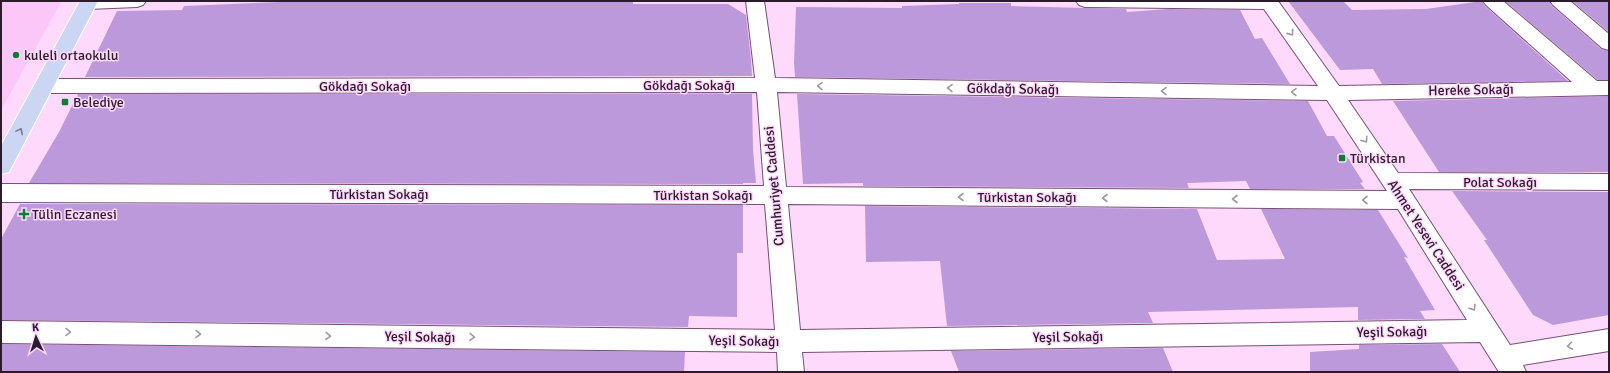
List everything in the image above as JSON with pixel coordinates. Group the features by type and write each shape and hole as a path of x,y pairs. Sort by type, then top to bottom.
{"main road":[{"path":"1,166 88,2"}],"street":[{"path":"88,2 137,1"},
{"name":"Cumhuriyet Caddesi","path":"755,1 766,85 791,372"},
{"path":"1085,1 1269,2"},
{"path":"1492,1 1600,88"},
{"path":"1559,1 1609,44"},
{"name":"Ahmet Yesevi Caddesi","path":"1269,2 1333,93 1392,181 1508,364"},
{"name":"Gökdağı Sokağı","path":"44,86 766,85 1333,93"},
{"name":"Hereke Sokağı","path":"1333,93 1600,88"},
{"name":"Polat Sokağı","path":"1392,181 1609,182"},
{"name":"Türkistan Sokağı","path":"1,193 775,195 1404,200"},
{"name":"Yeşil Sokağı","path":"1,332 788,341 1487,331"},
{"path":"1508,364 1609,340"}],"shaded area":[{"name":"kuleli ortaokulu","path":"1,1 62,1 1,110"}],"building":[{"path":"305,1 633,1 633,4 728,4 746,15 752,76 85,77 117,11 182,10 184,6"},
{"path":"1288,1 1343,1 1352,10 1426,9 1482,1 1485,6 1568,81 1382,84 1373,69 1340,70"},
{"path":"1505,1 1549,1 1552,6 1601,49 1609,51 1609,80 1598,80"},
{"path":"1572,1 1609,1 1609,32"},
{"path":"959,3 1011,3 1011,6 1126,9 1127,12 1168,9 1240,10 1255,39 1262,38 1290,84 795,77 796,7 902,8 902,6"},
{"path":"78,94 752,94 753,150 756,183 29,183 59,132"},
{"path":"797,94 1308,101 1327,136 1334,136 1363,182 1360,183 1365,189 1250,189 1246,181 1187,183 1189,188 863,186 863,183 803,184"},
{"path":"1609,96 1609,172 1439,172 1393,101"},
{"path":"1452,191 1609,192 1609,315 1553,325 1533,315 1484,240 1487,240"},
{"path":"20,204 743,205 743,253 737,253 737,317 689,316 688,327 1,320 1,239"},
{"path":"865,206 1197,209 1217,260 1285,259 1261,209 1378,210 1408,258 1404,257 1435,310 1420,311 1425,319 1358,320 1358,307 1148,312 1153,323 947,326 940,261 866,262"},
{"path":"1,344 685,352 684,372 1,372"},
{"path":"1442,344 1460,372 1310,372 1310,352 1359,349 1359,345"},
{"path":"1163,348 1173,372 959,372 951,351"}],"place":[{"name":"kuleli ortaokulu","path":"16,55"},
{"name":"Belediye","path":"65,102"},
{"name":"Türkistan","path":"1342,158"},
{"name":"Tülin Eczanesi","path":"24,214"}]}
